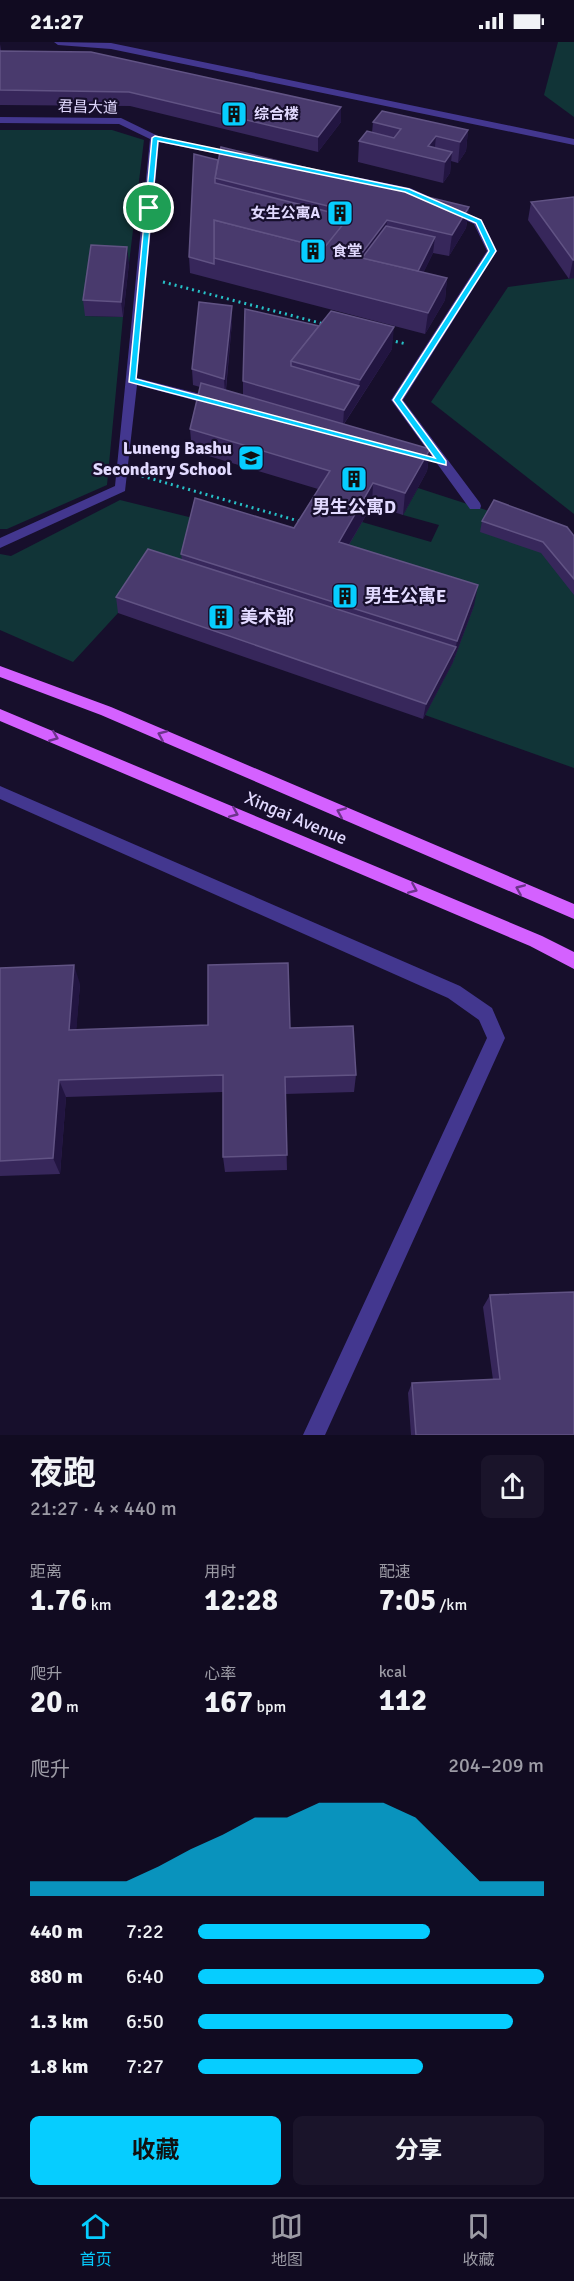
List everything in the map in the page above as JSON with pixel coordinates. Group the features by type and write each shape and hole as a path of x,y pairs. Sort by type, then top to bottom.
{"main road":[{"name":"Xingai Avenue","path":"0,671 106,711 574,912"},
{"name":"Xingai Avenue","path":"0,715 525,937 574,961"}],"street":[{"path":"58,42 111,46 574,142"},
{"name":"君昌大道","path":"0,120 121,121 155,138 247,157"},
{"path":"0,543 121,488 155,138"},
{"path":"338,176 407,190 478,222 492,251 397,400 475,506"},
{"path":"132,380 224,405"},
{"path":"420,457 443,463"},
{"path":"0,792 454,992 486,1014 496,1038 314,1435"}],"path":[{"path":"142,277 326,324"},
{"path":"383,339 429,350"},
{"path":"124,471 308,523"}],"green space":[{"path":"558,42 574,42 574,117 544,95"},
{"path":"0,130 112,130 144,140 129,263 85,316 123,317 107,485 7,529 0,529"},
{"path":"574,278 574,514 431,402 508,287"},
{"path":"418,488 492,512 574,551 574,768 425,715 453,662 343,555 362,522 431,542 439,525 403,515"},
{"path":"120,500 197,519 183,575 118,613 73,662 0,630 0,554 11,556"}],"building":[{"path":"0,51 91,52 341,107 318,137 129,92 0,90"},
{"path":"382,111 468,130 460,142 436,136 428,146 452,152 445,162 359,141 367,131 394,138 401,129 373,122"},
{"path":"221,147 469,207 452,235 387,220 359,257 447,278 428,313 214,258 214,220 324,248 352,212 215,178"},
{"path":"194,154 218,160 215,183 349,217 324,248 214,220 214,264 189,257"},
{"path":"574,197 574,260 573,260 531,202"},
{"path":"386,226 435,237 418,271 362,258"},
{"path":"91,245 127,247 121,302 83,300"},
{"path":"199,302 232,306 224,379 192,369"},
{"path":"245,309 319,326 291,361 291,366 359,386 344,410 243,381"},
{"path":"331,311 394,327 360,380 291,361"},
{"path":"201,383 430,449 405,493 373,483 339,542 478,585 457,641 181,554 195,498 294,528 330,471 190,429"},
{"path":"494,500 567,527 574,536 574,579 543,542 482,521"},
{"path":"148,549 456,647 426,704 116,597"},
{"path":"288,963 290,1028 353,1026 356,1075 285,1077 287,1155 223,1157 223,1075 59,1080 53,1158 0,1161 0,968 74,965 69,1030 208,1025 208,965"},
{"path":"574,1292 574,1435 416,1435 412,1383 500,1379 490,1295"}],"place":[{"name":"综合楼","path":"234,114"},
{"name":"女生公寓A","path":"340,213"},
{"name":"食堂","path":"313,251"},
{"name":"Luneng Bashu Secondary School","path":"251,458"},
{"name":"男生公寓D","path":"354,479"},
{"name":"男生公寓E","path":"345,596"},
{"name":"美术部","path":"221,617"}],"route":[{"path":"155,138 407,190 478,222 492,251 397,400 443,463 132,380 149,208 155,138"}]}
